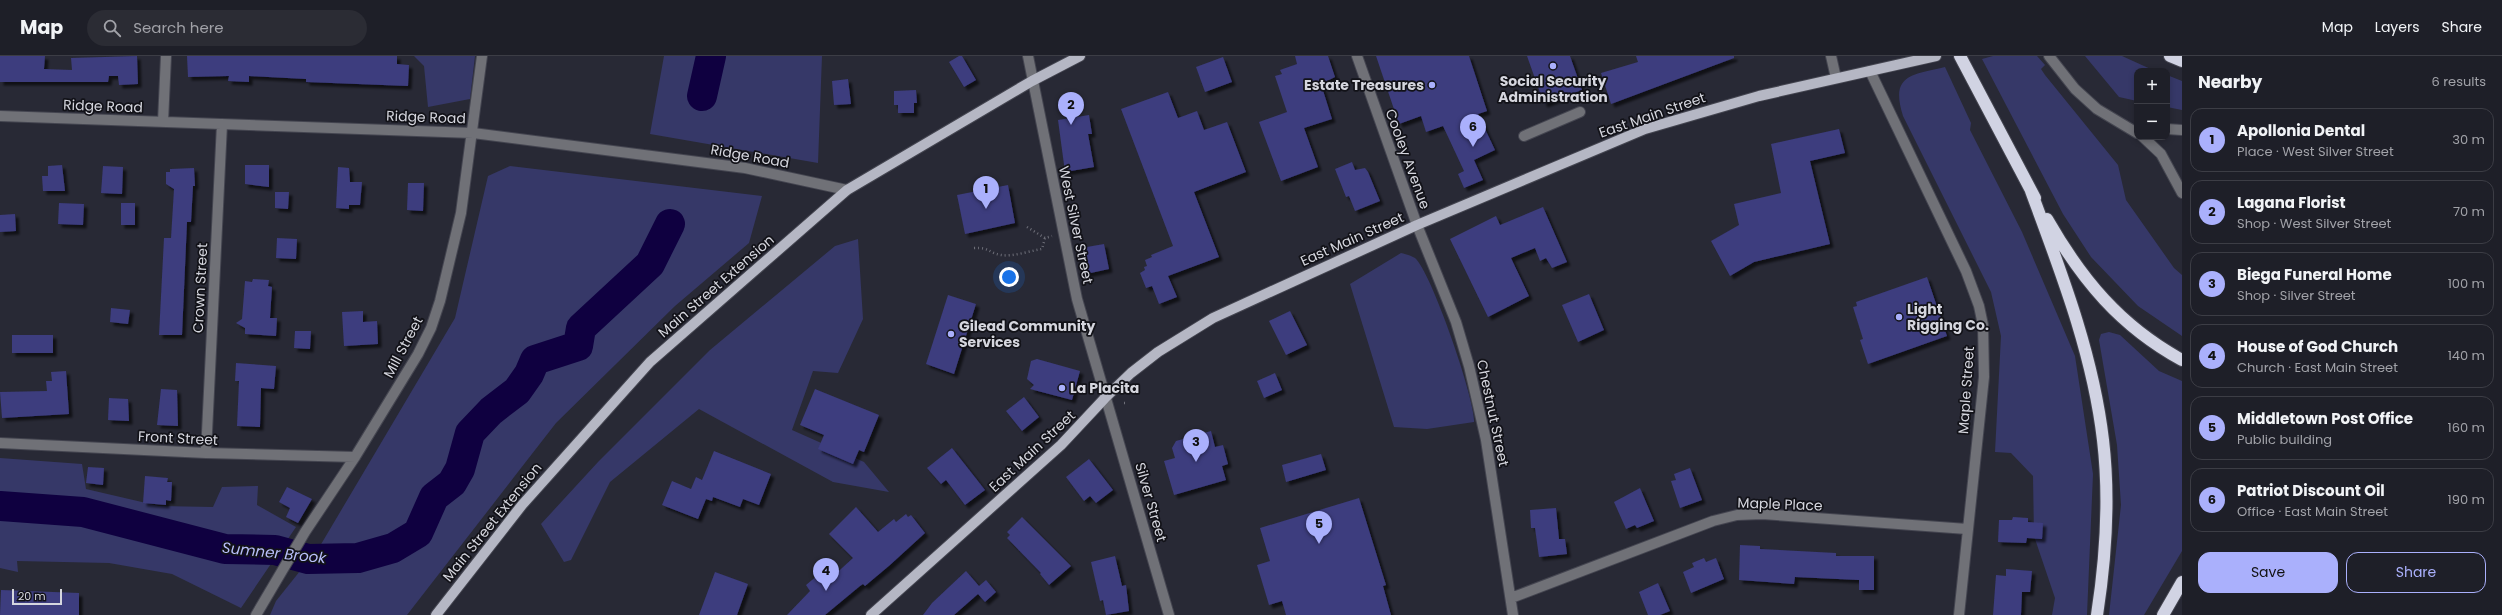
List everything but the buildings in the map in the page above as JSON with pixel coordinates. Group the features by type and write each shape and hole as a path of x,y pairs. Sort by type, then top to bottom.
{"highway":[{"path":"1960,56 2031,191 2066,252 2112,310 2138,332 2182,360"},
{"path":"1964,56 1991,113"},
{"path":"2170,56 2182,61"},
{"path":"2031,191 2079,327 2089,362 2103,440 2107,516 2105,556 2097,615"},
{"path":"2163,615 2182,582"}],"main road":[{"name":"Main Street Extension","path":"436,615 522,505 650,362 847,190 1032,81 1080,56"},
{"name":"East Main Street","path":"871,615 1061,445 1105,398 1158,352 1208,321 1417,225 1645,130 1759,96 1936,56"}],"street":[{"path":"163,122 166,56"},
{"name":"Mill Street","path":"256,615 305,532 355,457 418,354 431,328 440,301 461,213 473,133 482,56"},
{"name":"West Silver Street","path":"1028,56 1076,293 1105,398"},
{"name":"Cooley Avenue","path":"1357,56 1417,225"},
{"path":"1831,56 1836,78"},
{"path":"2049,56 2076,89 2098,109 2134,129"},
{"name":"Maple Street","path":"1870,71 1966,271 1979,306 1984,339 1984,377 1959,615"},
{"path":"1524,136 1580,112"},
{"name":"Ridge Road","path":"0,116 473,133 737,167 847,190"},
{"name":"Crown Street","path":"206,453 222,124"},
{"path":"2170,129 2182,130"},
{"path":"2146,140 2161,154 2182,193"},
{"name":"Chestnut Street","path":"1417,225 1443,286 1469,366 1486,440 1513,615"},
{"name":"Silver Street","path":"1105,398 1169,615"},
{"name":"Front Street","path":"0,443 206,453 355,457"},
{"name":"Maple Place","path":"1511,598 1713,520 1737,515 1762,514 1968,529"}],"path":[{"path":"1027,227 1045,238 1052,236"},
{"path":"974,248 986,248 998,255 1005,255 1042,249 1045,238"}],"shaded area":[{"path":"414,56 475,56 470,99 428,107 424,66"},
{"path":"664,56 822,56 818,163 650,134"},
{"path":"1993,56 2037,56 2045,65 2041,69 2045,75 2118,165 2126,200 2174,268 2182,275 2182,336 2138,306 2091,257 2063,214 1982,59"},
{"path":"2085,56 2122,56 2148,68 2134,68 2134,100 2119,97"},
{"path":"1945,67 1971,123 1970,130 2022,232 2075,356 2093,474 2087,615 2052,615 2055,598 2034,536 2033,476 2011,453 1995,452 2001,336 1991,292 1903,116 1899,92 1906,79 1922,72"},
{"path":"2170,76 2182,81 2182,110 2170,108"},
{"path":"510,166 762,196 749,243 675,306 556,423 407,615 270,615 276,601 320,546 455,318 488,176"},
{"path":"858,239 863,319 838,373 813,371 792,430 864,462 889,492 833,482 699,409 610,482 571,560 564,562 541,524 598,462 710,350 835,246"},
{"path":"1401,253 1415,258 1431,286 1451,337 1468,390 1473,410 1474,422 1427,429 1394,427 1350,284"},
{"path":"2109,332 2120,335 2159,371 2182,381 2182,551 2144,615 2109,615 2121,505 2117,445 2099,340 2101,334"},
{"path":"0,458 82,464 86,489 159,506 213,507 222,487 258,486 257,505 296,527 241,608 172,574 109,563 17,561 18,572 0,568"}],"waterway":[{"name":"Sumner Brook","path":"702,96 711,56"},
{"name":"Sumner Brook","path":"0,506 83,512 225,549 275,550 308,559 358,558 393,548 418,533 434,497 452,483 460,469 470,433 491,411 517,391 529,374 535,360 578,346 581,328 650,264 670,224"}],"place":[{"name":"Social Security Administration","path":"1553,66"},
{"name":"Estate Treasures","path":"1432,85"},
{"name":"Lagana Florist","path":"1071,125"},
{"name":"Patriot Discount Oil","path":"1473,147"},
{"name":"Apollonia Dental","path":"986,209"},
{"name":"Light Rigging Co.","path":"1899,317"},
{"name":"Gilead Community Services","path":"951,334"},
{"name":"La Placita","path":"1062,388"},
{"name":"Biega Funeral Home","path":"1196,462"},
{"name":"Middletown Post Office","path":"1319,544"},
{"name":"House of God Church","path":"826,591"}]}
